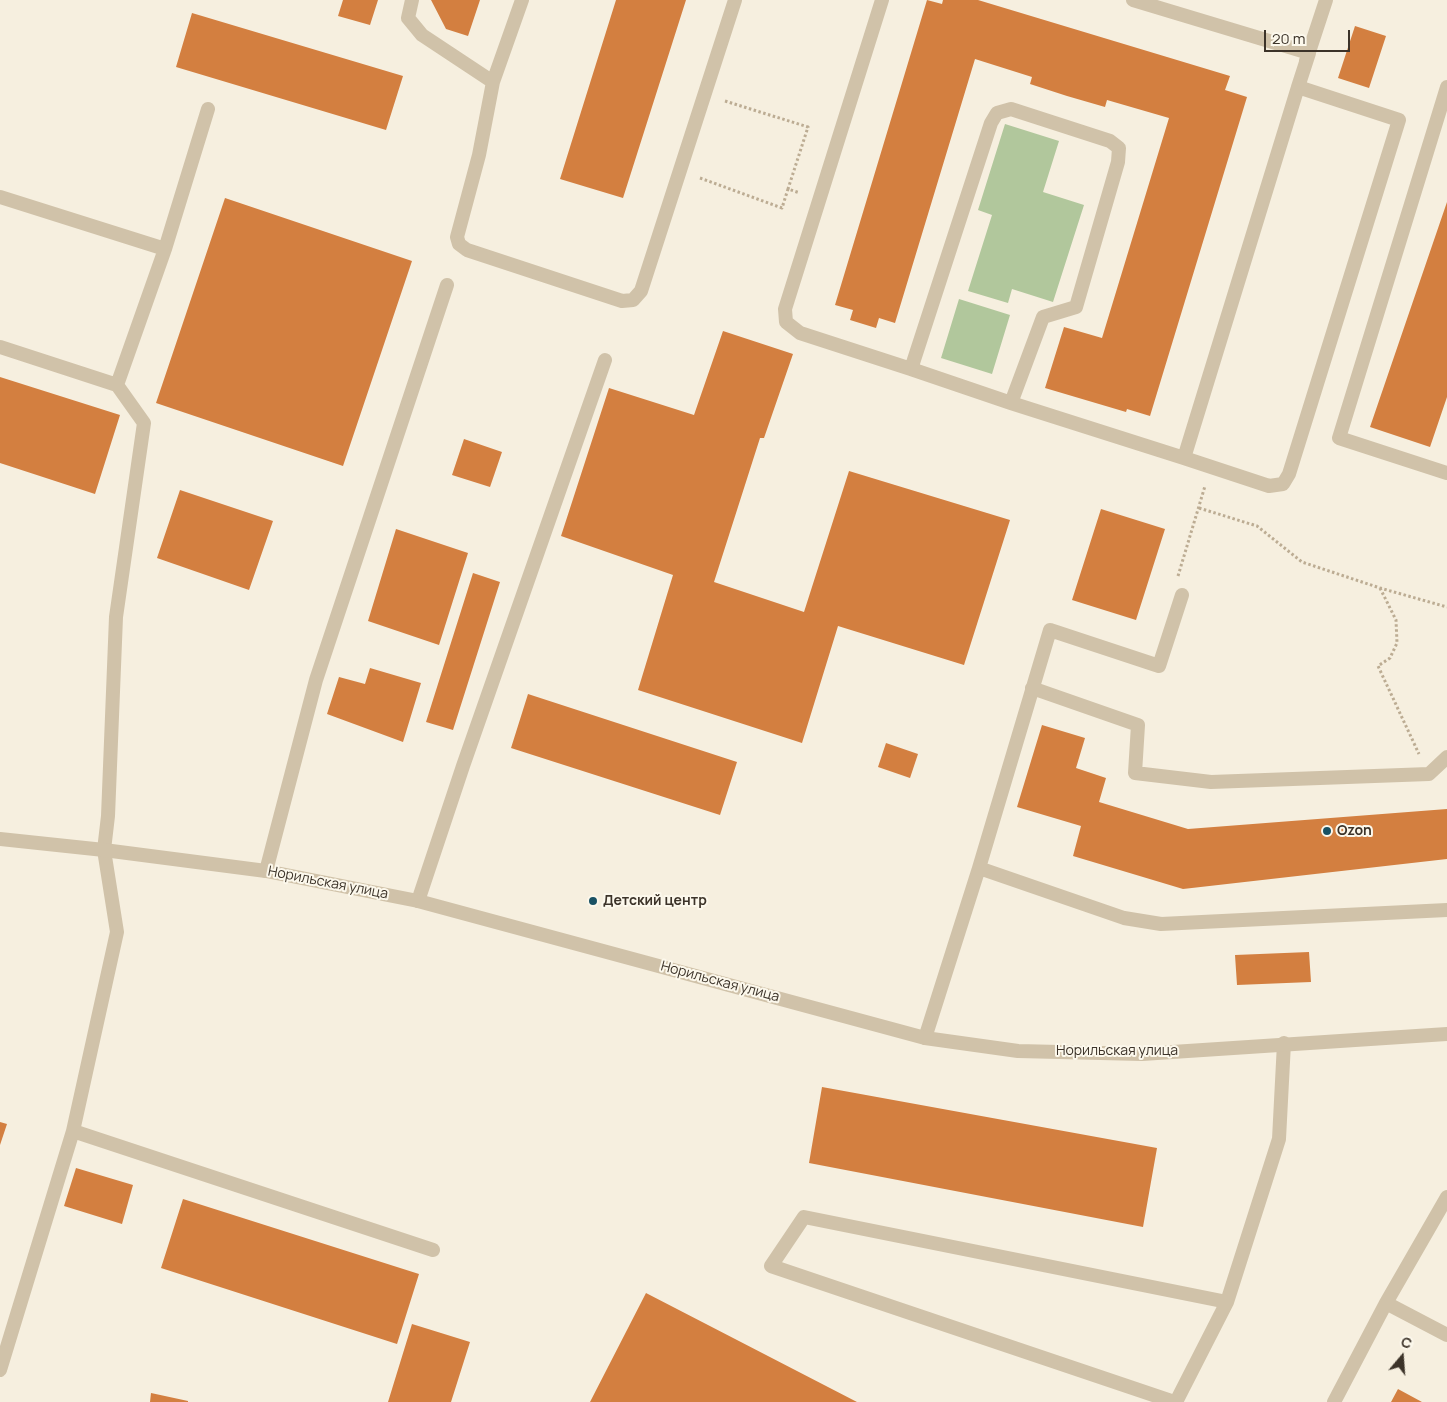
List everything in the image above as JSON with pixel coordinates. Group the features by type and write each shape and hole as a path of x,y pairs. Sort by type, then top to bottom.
{"street":[{"path":"412,0 408,18 422,35 493,82"},
{"path":"522,0 493,82 479,155 457,237 459,244 467,250 622,301 633,300 641,291 735,0"},
{"path":"882,0 785,309 786,322 800,332 1011,403 1269,486 1283,484 1289,474 1399,120 1298,87"},
{"path":"1133,0 1309,53"},
{"path":"1184,458 1326,0"},
{"path":"1447,87 1339,438 1447,473"},
{"path":"911,369 990,123 997,113 1011,109 1110,141 1119,148 1118,162 1076,307 1068,311 1050,313 1043,317 1011,403"},
{"path":"117,385 166,249 208,110"},
{"path":"1433,129 1447,133"},
{"path":"0,197 166,249"},
{"path":"266,871 316,680 447,285"},
{"path":"0,348 117,385 144,423 116,617 108,816 104,850 117,932 74,1131 0,1370"},
{"path":"418,900 466,756 605,360"},
{"path":"925,1038 979,868 1050,630 1158,666 1182,595"},
{"path":"1032,688 1138,725 1135,773 1211,782 1429,774 1447,757"},
{"name":"Норильская улица","path":"0,840 104,850 266,871 418,900 925,1038 1018,1051 1142,1054 1284,1043 1447,1034"},
{"path":"979,868 1124,918 1161,924 1447,910"},
{"path":"1227,1302 804,1217 771,1266 1175,1402 1227,1302 1279,1139 1284,1043"},
{"path":"74,1131 433,1250"},
{"path":"1334,1402 1386,1303 1447,1197"},
{"path":"1386,1303 1447,1335"}],"path":[{"path":"681,171 782,208 788,190 808,128 706,94"},
{"path":"788,190 820,200"},
{"path":"1182,595 1185,586 1176,583 1211,466"},
{"path":"1199,508 1257,526 1302,562 1380,588 1447,607"},
{"path":"1380,588 1396,620 1397,643 1390,658 1378,666 1429,774"}],"green space":[{"path":"1005,124 1059,141 1043,192 1084,205 1053,302 1012,289 1008,303 968,291 992,215 978,210"},
{"path":"959,299 1010,315 992,374 941,358"}],"building":[{"path":"343,0 378,0 370,25 338,16"},
{"path":"431,0 480,0 468,36 446,29"},
{"path":"616,0 686,0 623,198 560,179"},
{"path":"927,0 942,4 943,0 978,0 1230,76 1225,90 1247,97 1150,416 1127,409 1126,412 1045,388 1064,327 1102,338 1169,118 1107,100 1105,107 1067,96 1030,84 1032,77 975,59 895,323 879,318 876,328 850,320 853,310 835,305"},
{"path":"192,13 403,76 386,130 176,67"},
{"path":"1355,26 1386,36 1369,88 1338,78"},
{"path":"225,198 412,261 343,466 156,403"},
{"path":"1447,202 1447,397 1430,447 1370,427"},
{"path":"723,331 793,354 764,438 760,438 714,582 804,612 849,471 1010,520 964,665 838,626 802,743 638,690 673,575 561,536 609,388 694,415"},
{"path":"0,377 120,415 95,494 0,463"},
{"path":"464,439 502,452 490,487 452,475"},
{"path":"180,490 273,521 249,590 157,558"},
{"path":"1101,509 1165,529 1136,620 1072,600"},
{"path":"396,529 468,553 439,645 368,621"},
{"path":"473,573 500,582 453,730 426,722"},
{"path":"370,668 421,683 403,742 327,714 339,677 365,684"},
{"path":"528,694 737,762 720,815 511,748"},
{"path":"1042,725 1085,738 1076,768 1106,778 1099,802 1188,829 1447,809 1447,859 1183,889 1073,856 1081,826 1017,807"},
{"path":"886,743 918,754 910,778 878,767"},
{"path":"1309,952 1311,982 1237,985 1235,955"},
{"path":"822,1087 1157,1148 1143,1227 809,1163"},
{"path":"0,1122 7,1124 0,1145"},
{"path":"76,1168 133,1185 122,1224 64,1206"},
{"path":"183,1199 419,1274 397,1344 161,1268"},
{"path":"646,1293 857,1402 590,1402"},
{"path":"412,1324 470,1342 451,1402 388,1402"},
{"path":"1398,1389 1422,1402 1391,1402"},
{"path":"151,1393 188,1401 188,1402 150,1402"}],"place":[{"name":"Ozon","path":"1327,831"},
{"name":"Детский центр","path":"593,901"}]}
